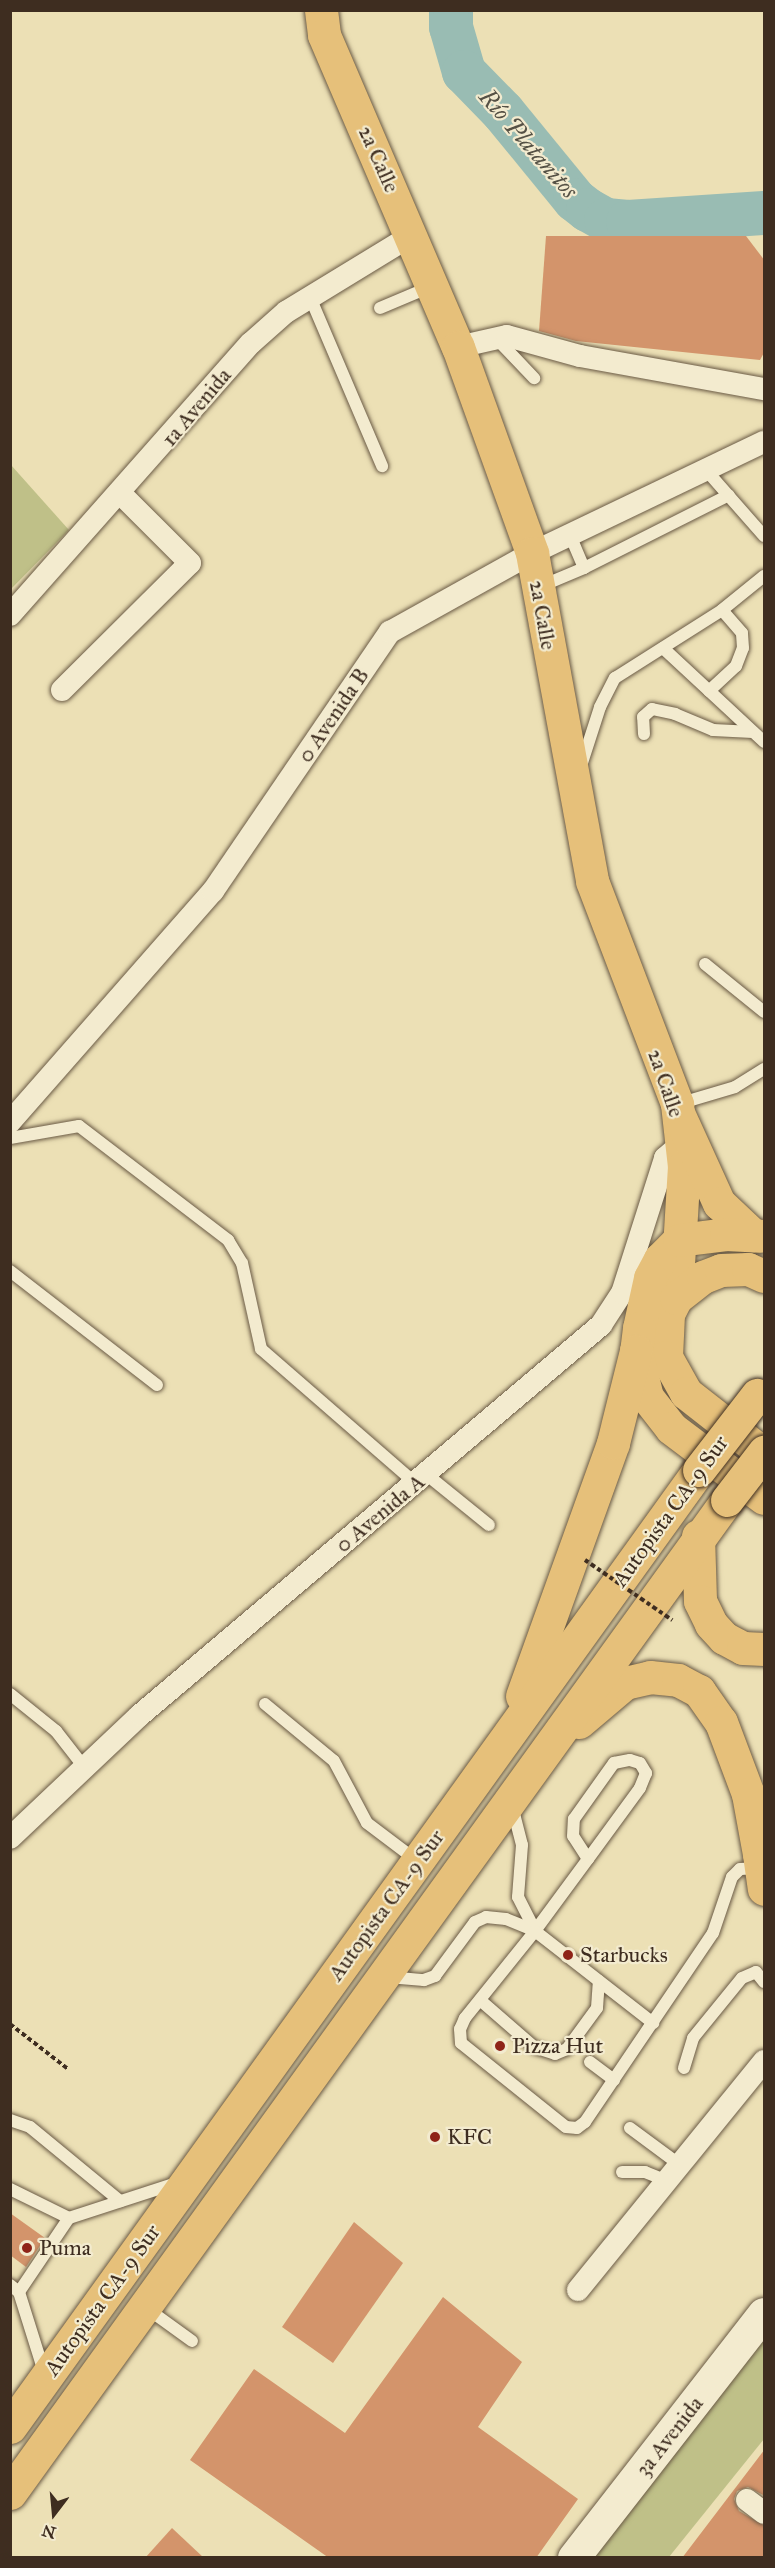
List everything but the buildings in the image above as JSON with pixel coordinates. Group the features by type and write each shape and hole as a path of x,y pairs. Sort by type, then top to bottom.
{"main road":[{"name":"2a Calle","path":"301,10 323,23 458,347 532,553 592,881 679,1121 679,1240 676,1298 665,1333 666,1357 672,1372 686,1392 765,1453"},
{"path":"679,1121 719,1203 759,1236"},
{"path":"508,1734 613,1443 636,1351 650,1278 660,1259 679,1240 759,1236"},
{"path":"676,1298 703,1277 722,1270 748,1269 765,1276"},
{"path":"636,1351 647,1397 664,1419 765,1498"},
{"name":"Autopista CA-9 Sur","path":"11,2424 699,1470 761,1390"},
{"name":"Autopista CA-9 Sur","path":"10,2493 698,1536 765,1453"},
{"path":"698,1536 700,1601 711,1624 724,1638 743,1648 765,1649"},
{"path":"541,1754 625,1683 650,1677 678,1680 699,1691 721,1722 748,1794 762,1859"}],"street":[{"name":"1a Avenida","path":"10,615 121,494 250,343 310,297 412,235"},
{"path":"458,347 507,336 580,356 765,389"},
{"name":"0 Avenida B","path":"10,1122 213,891 390,632 532,553 765,442"},
{"path":"62,690 190,563 121,494"},
{"name":"0 Avenida A","path":"10,1838 84,1767 608,1317 622,1293 679,1121"},
{"path":"578,2290 765,2061"},
{"name":"3a Avenida","path":"574,2558 765,2314"}],"lane":[{"path":"381,308 433,286"},
{"path":"310,297 382,466"},
{"path":"495,337 534,378"},
{"path":"706,470 765,536"},
{"path":"538,587 584,568 729,495"},
{"path":"570,535 584,568"},
{"path":"573,786 600,707 615,678 722,610 765,576"},
{"path":"709,691 736,666 743,648 742,633 722,610"},
{"path":"663,648 765,742"},
{"path":"644,734 643,717 652,709 675,714 713,730 753,732"},
{"path":"705,964 765,1012"},
{"path":"679,1121 765,1070"},
{"path":"10,1138 79,1126 228,1240 242,1263 261,1349 421,1478 489,1525"},
{"path":"10,1271 157,1385"},
{"path":"10,1694 56,1731 84,1767"},
{"path":"265,1704 334,1761 367,1823 417,1861"},
{"path":"588,1859 573,1836 574,1819 614,1763 630,1760 640,1763 646,1773 640,1788 588,1859 535,1931 460,2029 461,2043 566,2127 577,2128 585,2122 713,1933 732,1877 740,1869 762,1859"},
{"path":"510,1798 522,1845 518,1897 535,1931"},
{"path":"381,1977 424,1980 435,1976 475,1922 486,1917 506,1919 535,1931 653,2023"},
{"path":"684,2068 693,2038 742,1978 756,1972 765,1982"},
{"path":"480,2000 534,2047 555,2054 567,2049 597,2008 599,1981"},
{"path":"590,2062 614,2080"},
{"path":"10,2120 30,2127 120,2201"},
{"path":"630,2127 673,2173"},
{"path":"622,2172 673,2173"},
{"path":"46,2378 15,2288 69,2218 189,2179"},
{"path":"10,2189 69,2218"},
{"path":"144,2306 192,2341"}],"path":[{"path":"585,1560 672,1620"},
{"path":"10,2024 68,2069"}],"green space":[{"path":"11,465 69,530 10,589"},
{"path":"764,2340 764,2439 669,2557 594,2557"}],"waterway":[{"name":"Río Platanitos","path":"451,10 451,27 464,72 503,112 575,200 588,210 606,220 628,222 764,213"}],"place":[{"name":"Starbucks","path":"568,1955"},
{"name":"Pizza Hut","path":"500,2046"},
{"name":"KFC","path":"435,2137"},
{"name":"Puma","path":"27,2248"}]}
